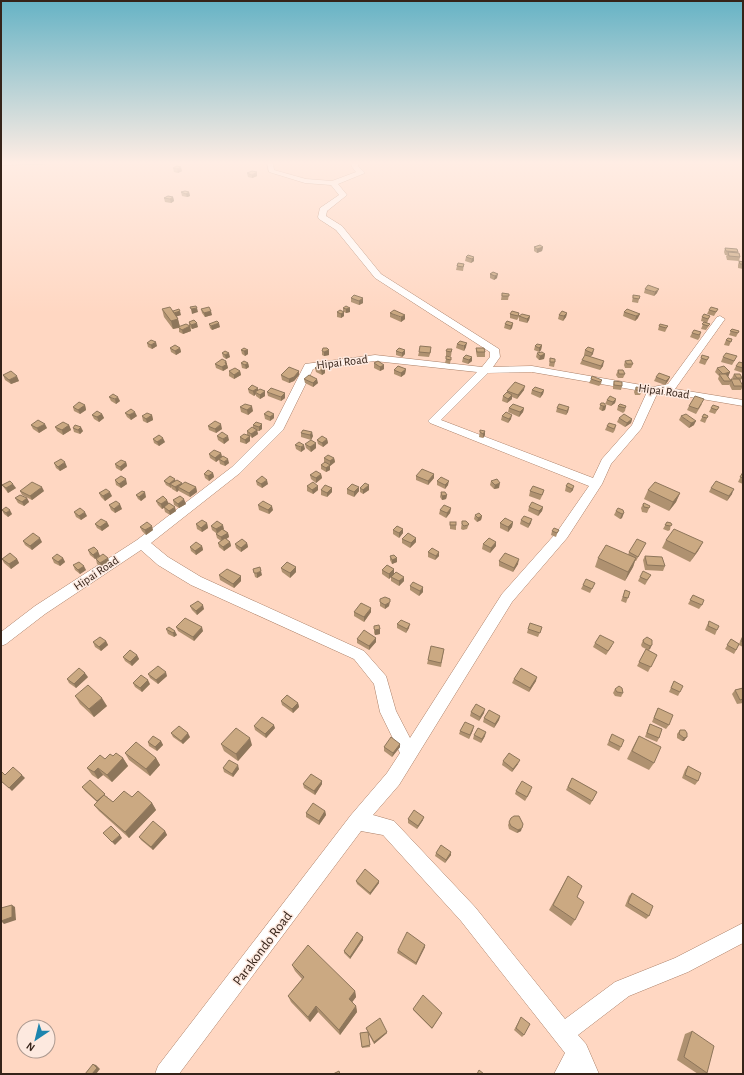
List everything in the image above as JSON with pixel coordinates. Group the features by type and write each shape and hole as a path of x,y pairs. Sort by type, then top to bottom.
{"street":[{"path":"322,212 322,217 339,228 378,276 495,351 495,357 485,370 434,421 596,484"},
{"path":"653,390 672,386 720,319"},
{"name":"Hipai Road","path":"1,640 40,610 142,543 236,470 279,427 309,366 375,358 485,370 532,369 653,390 678,392 743,403"},
{"name":"Parakondo Road","path":"166,1074 357,821 393,778 507,598 562,535 596,484 606,462 637,426 653,390"},
{"path":"142,543 163,561 196,581 358,655 381,681 388,712 409,753"},
{"path":"357,821 388,827 468,914 578,1052 588,1074"},
{"path":"563,1034 622,989 681,965 743,933"},
{"path":"565,1074 578,1052"}],"building":[{"path":"540,245 543,247 537,249 534,247"},
{"path":"725,248 737,249 738,252 726,251"},
{"path":"728,252 739,253 740,257 729,256"},
{"path":"468,255 474,257 472,259 466,257"},
{"path":"458,263 464,264 463,267 457,266"},
{"path":"493,272 498,274 495,276 490,274"},
{"path":"648,285 659,289 655,292 645,289"},
{"path":"502,293 509,294 509,296 502,296"},
{"path":"354,295 363,298 359,301 351,298"},
{"path":"633,295 640,296 639,299 633,298"},
{"path":"196,306 197,308 191,309 190,307"},
{"path":"346,306 350,308 343,308"},
{"path":"170,307 178,319 171,321 162,309"},
{"path":"209,307 211,311 204,313 201,309"},
{"path":"711,307 718,309 716,312 709,310"},
{"path":"179,309 180,311 174,313 173,311"},
{"path":"627,309 640,314 636,316 624,312"},
{"path":"340,310 344,312 341,314 337,312"},
{"path":"394,310 405,315 401,317 390,313"},
{"path":"512,311 519,313 518,316 510,314"},
{"path":"562,311 567,313 564,316 559,315"},
{"path":"522,314 530,316 527,319 519,316"},
{"path":"704,314 710,316 708,319 702,317"},
{"path":"194,320 197,323 191,325 189,322"},
{"path":"217,321 219,323 211,326 209,324"},
{"path":"507,321 513,323 511,326 505,324"},
{"path":"704,322 710,324 708,326 702,324"},
{"path":"186,324 190,326 182,330 178,327"},
{"path":"660,324 668,326 666,328 659,326"},
{"path":"732,329 739,331 738,333 730,331"},
{"path":"694,330 701,332 699,335 692,333"},
{"path":"728,338 732,339 731,342 726,340"},
{"path":"151,340 156,342 151,345 147,343"},
{"path":"460,341 467,343 464,346 457,344"},
{"path":"537,344 542,345 539,348 535,346"},
{"path":"175,345 180,348 175,351 170,348"},
{"path":"420,346 431,347 430,353 419,352"},
{"path":"588,347 594,349 592,353 585,350"},
{"path":"244,348 248,350 241,350"},
{"path":"323,348 327,348 329,350 324,352 322,351"},
{"path":"399,348 405,350 402,353 396,351"},
{"path":"476,348 484,348 485,352 477,352"},
{"path":"447,349 452,349 451,352 446,351"},
{"path":"225,351 229,353 225,355 222,353"},
{"path":"542,352 545,354 540,356 537,353"},
{"path":"726,353 737,356 734,361 723,357"},
{"path":"466,355 472,357 469,360 463,358"},
{"path":"585,355 604,361 601,366 582,360"},
{"path":"702,355 709,357 707,360 701,358"},
{"path":"446,356 451,357 451,360 446,359"},
{"path":"550,358 555,359 555,362 550,362"},
{"path":"222,359 226,361 225,363 227,364 222,367 215,364"},
{"path":"631,360 633,364 627,364 625,361"},
{"path":"244,361 248,363 245,365 241,363"},
{"path":"378,361 384,365 380,367 374,363"},
{"path":"739,362 743,363 743,368 736,366"},
{"path":"319,365 324,366 325,369 321,370 315,368"},
{"path":"398,366 406,369 401,373 394,370"},
{"path":"724,366 730,372 723,374 717,368"},
{"path":"289,367 299,371 294,377 289,379 281,375"},
{"path":"235,368 240,371 234,375 229,371"},
{"path":"618,370 623,370 625,374 619,374"},
{"path":"11,371 17,376 9,380 3,375"},
{"path":"659,373 670,377 666,381 656,377"},
{"path":"719,374 726,374 731,381 724,381"},
{"path":"734,374 740,374 742,378 737,378"},
{"path":"309,375 317,379 313,383 304,379"},
{"path":"592,376 602,380 600,382 591,379"},
{"path":"731,379 739,379 743,386 734,386"},
{"path":"614,381 622,382 622,386 614,385"},
{"path":"515,382 525,386 518,395 507,391"},
{"path":"252,385 258,388 253,391 248,389"},
{"path":"535,387 544,390 541,393 532,390"},
{"path":"636,387 642,388 642,391 636,390"},
{"path":"271,388 285,393 281,397 267,392"},
{"path":"260,389 265,391 260,395 255,392"},
{"path":"507,392 512,395 508,399 503,396"},
{"path":"113,394 118,397 115,399 109,397"},
{"path":"610,396 616,399 613,402 607,400"},
{"path":"695,396 704,399 698,409 689,406"},
{"path":"79,402 85,405 78,410 73,407"},
{"path":"601,403 604,403 606,406 600,405"},
{"path":"245,404 252,406 247,410 240,407"},
{"path":"513,404 524,408 520,412 509,408"},
{"path":"559,404 569,407 567,411 557,408"},
{"path":"620,404 626,406 625,408 618,406"},
{"path":"713,405 719,407 717,410 711,408"},
{"path":"131,409 135,412 129,415 125,413"},
{"path":"97,411 102,414 97,417 92,415"},
{"path":"268,411 274,414 270,417 264,414"},
{"path":"506,412 512,415 509,419 502,416"},
{"path":"147,413 152,415 146,419 142,416"},
{"path":"624,414 632,419 627,423 619,418"},
{"path":"686,414 696,421 691,423 681,416"},
{"path":"704,414 708,416 707,418 702,417"},
{"path":"38,420 45,424 37,428 31,425"},
{"path":"215,421 221,424 215,429 208,426"},
{"path":"63,422 69,425 62,430 55,427"},
{"path":"256,422 262,424 259,427 253,425"},
{"path":"609,423 616,425 614,429 607,426"},
{"path":"75,425 81,427 78,430 73,428"},
{"path":"252,427 257,430 251,434 247,431"},
{"path":"303,430 312,432 310,435 301,433"},
{"path":"480,430 485,431 483,434"},
{"path":"222,432 228,436 223,439 217,436"},
{"path":"244,434 250,436 245,440 240,437"},
{"path":"159,435 163,438 157,442 153,439"},
{"path":"322,436 327,439 322,443 317,440"},
{"path":"311,440 316,443 310,447 305,444"},
{"path":"299,442 304,445 301,447 295,445"},
{"path":"214,450 221,453 215,458 209,454"},
{"path":"328,455 334,458 330,461 324,458"},
{"path":"223,456 228,459 224,462 219,459"},
{"path":"61,459 65,462 58,467 54,463"},
{"path":"121,460 126,462 120,467 115,464"},
{"path":"325,462 330,465 326,468 321,465"},
{"path":"422,469 434,474 428,481 416,476"},
{"path":"208,470 213,473 208,476 204,474"},
{"path":"316,471 321,474 316,478 310,475"},
{"path":"121,476 126,479 119,484 115,480"},
{"path":"170,476 175,479 169,484 164,481"},
{"path":"262,476 267,480 261,484 256,481"},
{"path":"441,477 449,481 445,485 437,481"},
{"path":"497,479 500,483 495,485 491,481"},
{"path":"177,480 182,483 175,487 170,484"},
{"path":"10,481 13,484 6,488 2,485"},
{"path":"716,481 734,489 729,496 711,488"},
{"path":"32,482 42,487 30,496 20,491"},
{"path":"185,482 196,487 189,493 178,487"},
{"path":"313,482 318,486 312,490 307,486"},
{"path":"655,482 680,493 673,502 648,490"},
{"path":"365,483 369,485 363,490 360,488"},
{"path":"568,483 574,486 572,489 566,486"},
{"path":"352,484 359,487 354,492 347,489"},
{"path":"325,485 332,488 327,493 321,490"},
{"path":"533,486 544,490 542,495 530,491"},
{"path":"106,489 110,492 103,496 99,493"},
{"path":"142,491 145,492 139,497 136,495"},
{"path":"441,492 445,492 447,495 442,496"},
{"path":"20,495 27,498 22,502 15,498"},
{"path":"163,496 167,500 161,504 156,501"},
{"path":"180,496 184,499 178,504 173,500"},
{"path":"116,501 120,504 114,509 109,505"},
{"path":"263,501 272,506 268,510 258,505"},
{"path":"532,502 543,507 539,511 529,507"},
{"path":"169,503 175,507 169,511 164,507"},
{"path":"644,503 650,506 649,508 644,507"},
{"path":"444,505 451,508 447,513 440,510"},
{"path":"6,507 10,510 6,513 2,510"},
{"path":"80,508 85,512 79,516 74,512"},
{"path":"618,508 623,510 624,513 622,514 616,511"},
{"path":"479,513 482,516 478,518 475,515"},
{"path":"524,516 532,519 529,524 521,520"},
{"path":"505,518 513,522 508,527 500,523"},
{"path":"101,519 107,522 100,527 95,524"},
{"path":"202,520 207,523 201,528 196,524"},
{"path":"217,521 223,525 216,529 211,526"},
{"path":"462,521 466,521 469,524 464,526"},
{"path":"147,522 152,526 145,530 140,527"},
{"path":"450,522 456,522 456,525 450,525"},
{"path":"667,522 671,523 672,525 665,525"},
{"path":"397,526 403,529 399,533 393,530"},
{"path":"554,528 559,530 557,533 552,531"},
{"path":"222,529 228,533 221,537 216,534"},
{"path":"674,529 703,542 695,554 666,540"},
{"path":"33,533 40,538 30,546 23,541"},
{"path":"408,533 416,538 411,543 402,539"},
{"path":"225,538 230,542 223,547 218,543"},
{"path":"489,538 496,542 491,548 483,544"},
{"path":"242,539 247,543 241,548 235,544"},
{"path":"637,539 646,543 638,557 629,552"},
{"path":"196,542 202,546 195,551 190,547"},
{"path":"606,545 636,558 628,572 598,558"},
{"path":"94,547 98,551 93,555 88,550"},
{"path":"432,548 439,552 436,556 428,552"},
{"path":"10,553 17,559 9,564 2,559"},
{"path":"505,553 519,559 514,568 499,561"},
{"path":"57,554 63,558 58,562 52,558"},
{"path":"103,554 108,558 100,563 96,559"},
{"path":"394,555 397,558 392,560 390,556"},
{"path":"645,556 662,557 665,566 647,565"},
{"path":"79,562 84,566 78,570 73,565"},
{"path":"287,562 296,567 290,573 281,568"},
{"path":"387,565 394,569 389,574 382,570"},
{"path":"260,567 261,571 254,573 253,569"},
{"path":"227,569 241,576 233,584 219,575"},
{"path":"643,571 651,575 647,580 640,577"},
{"path":"396,572 404,577 399,581 391,577"},
{"path":"586,579 595,583 592,589 583,585"},
{"path":"413,582 423,587 420,591 410,586"},
{"path":"625,590 630,592 628,598 623,597"},
{"path":"693,595 704,600 702,605 690,600"},
{"path":"385,597 390,599 390,602 385,605 380,602 380,599"},
{"path":"198,601 203,605 196,611 190,606"},
{"path":"361,603 371,608 364,617 354,612"},
{"path":"185,618 202,627 193,637 176,627"},
{"path":"401,620 410,624 407,629 397,624"},
{"path":"709,621 719,626 717,630 708,626"},
{"path":"530,623 542,627 540,633 528,629"},
{"path":"379,625 380,629 374,629 374,626"},
{"path":"169,627 175,631 173,633 166,629"},
{"path":"364,630 376,638 369,646 357,639"},
{"path":"600,635 614,642 608,651 595,643"},
{"path":"100,637 106,641 99,647 93,642"},
{"path":"647,637 652,640 652,645 650,646 644,643 643,640"},
{"path":"731,639 739,644 736,650 727,645"},
{"path":"431,646 444,649 441,663 428,660"},
{"path":"646,649 657,655 651,667 639,662"},
{"path":"130,650 137,655 130,662 123,657"},
{"path":"158,666 166,672 156,680 148,674"},
{"path":"79,668 85,673 74,684 67,679"},
{"path":"521,668 537,677 530,688 514,679"},
{"path":"141,675 148,680 140,688 133,683"},
{"path":"674,681 683,686 680,692 671,688"},
{"path":"88,685 102,698 89,709 75,696"},
{"path":"619,686 622,688 623,693 617,692 615,689"},
{"path":"743,688 743,699 740,700 735,690"},
{"path":"287,695 298,703 292,709 281,701"},
{"path":"476,704 485,709 480,717 471,712"},
{"path":"658,708 673,715 669,725 654,718"},
{"path":"489,710 500,716 495,724 484,718"},
{"path":"262,717 274,725 265,734 254,726"},
{"path":"465,722 474,726 470,735 460,731"},
{"path":"650,724 662,729 659,738 647,733"},
{"path":"179,726 188,733 181,741 171,733"},
{"path":"236,728 250,738 236,754 221,744"},
{"path":"478,728 486,732 482,739 474,735"},
{"path":"680,730 685,730 687,737 684,738 679,734"},
{"path":"612,734 624,740 621,747 609,741"},
{"path":"153,736 161,741 155,747 148,742"},
{"path":"639,736 661,747 654,763 632,751"},
{"path":"391,737 400,744 393,753 384,747"},
{"path":"136,742 156,758 146,769 125,753"},
{"path":"116,753 123,758 107,775 98,768 94,772 87,768 100,755 105,759 110,754 113,756"},
{"path":"509,753 520,760 513,769 503,761"},
{"path":"229,760 238,765 232,774 223,768"},
{"path":"688,766 701,773 698,781 685,775"},
{"path":"13,767 22,775 9,788 1,781 1,771 5,775"},
{"path":"311,774 322,781 314,791 303,784"},
{"path":"572,778 597,792 592,801 568,787"},
{"path":"90,780 105,794 97,801 82,787"},
{"path":"522,781 532,787 527,797 516,791"},
{"path":"124,791 132,797 138,791 152,803 125,832 94,805 104,795 113,802"},
{"path":"313,803 325,811 319,821 306,813"},
{"path":"414,810 424,817 418,826 408,819"},
{"path":"514,816 519,816 523,824 522,828 518,830 511,826 509,822"},
{"path":"153,821 165,831 151,847 139,837"},
{"path":"111,826 120,835 112,842 103,833"},
{"path":"441,845 451,852 446,860 436,853"},
{"path":"365,869 379,881 370,893 356,881"},
{"path":"568,876 582,886 577,897 584,902 575,920 553,905"},
{"path":"632,893 653,906 649,916 628,903"},
{"path":"12,905 12,917 1,921 1,908"},
{"path":"357,932 363,937 350,957 344,951"},
{"path":"407,932 425,945 416,963 398,950"},
{"path":"308,945 355,991 349,999 356,1006 339,1030 316,1006 308,1017 288,996 304,977 292,965"},
{"path":"423,995 442,1013 432,1028 413,1009"},
{"path":"521,1017 530,1024 524,1035 516,1028"},
{"path":"380,1018 387,1032 374,1042 366,1028"},
{"path":"692,1031 714,1046 707,1073 684,1057"},
{"path":"368,1032 370,1045 362,1047 360,1033"},
{"path":"93,1064 97,1068 92,1074 85,1074"},
{"path":"479,1070 484,1074 477,1074"},
{"path":"339,1071 340,1074 333,1074"}]}
